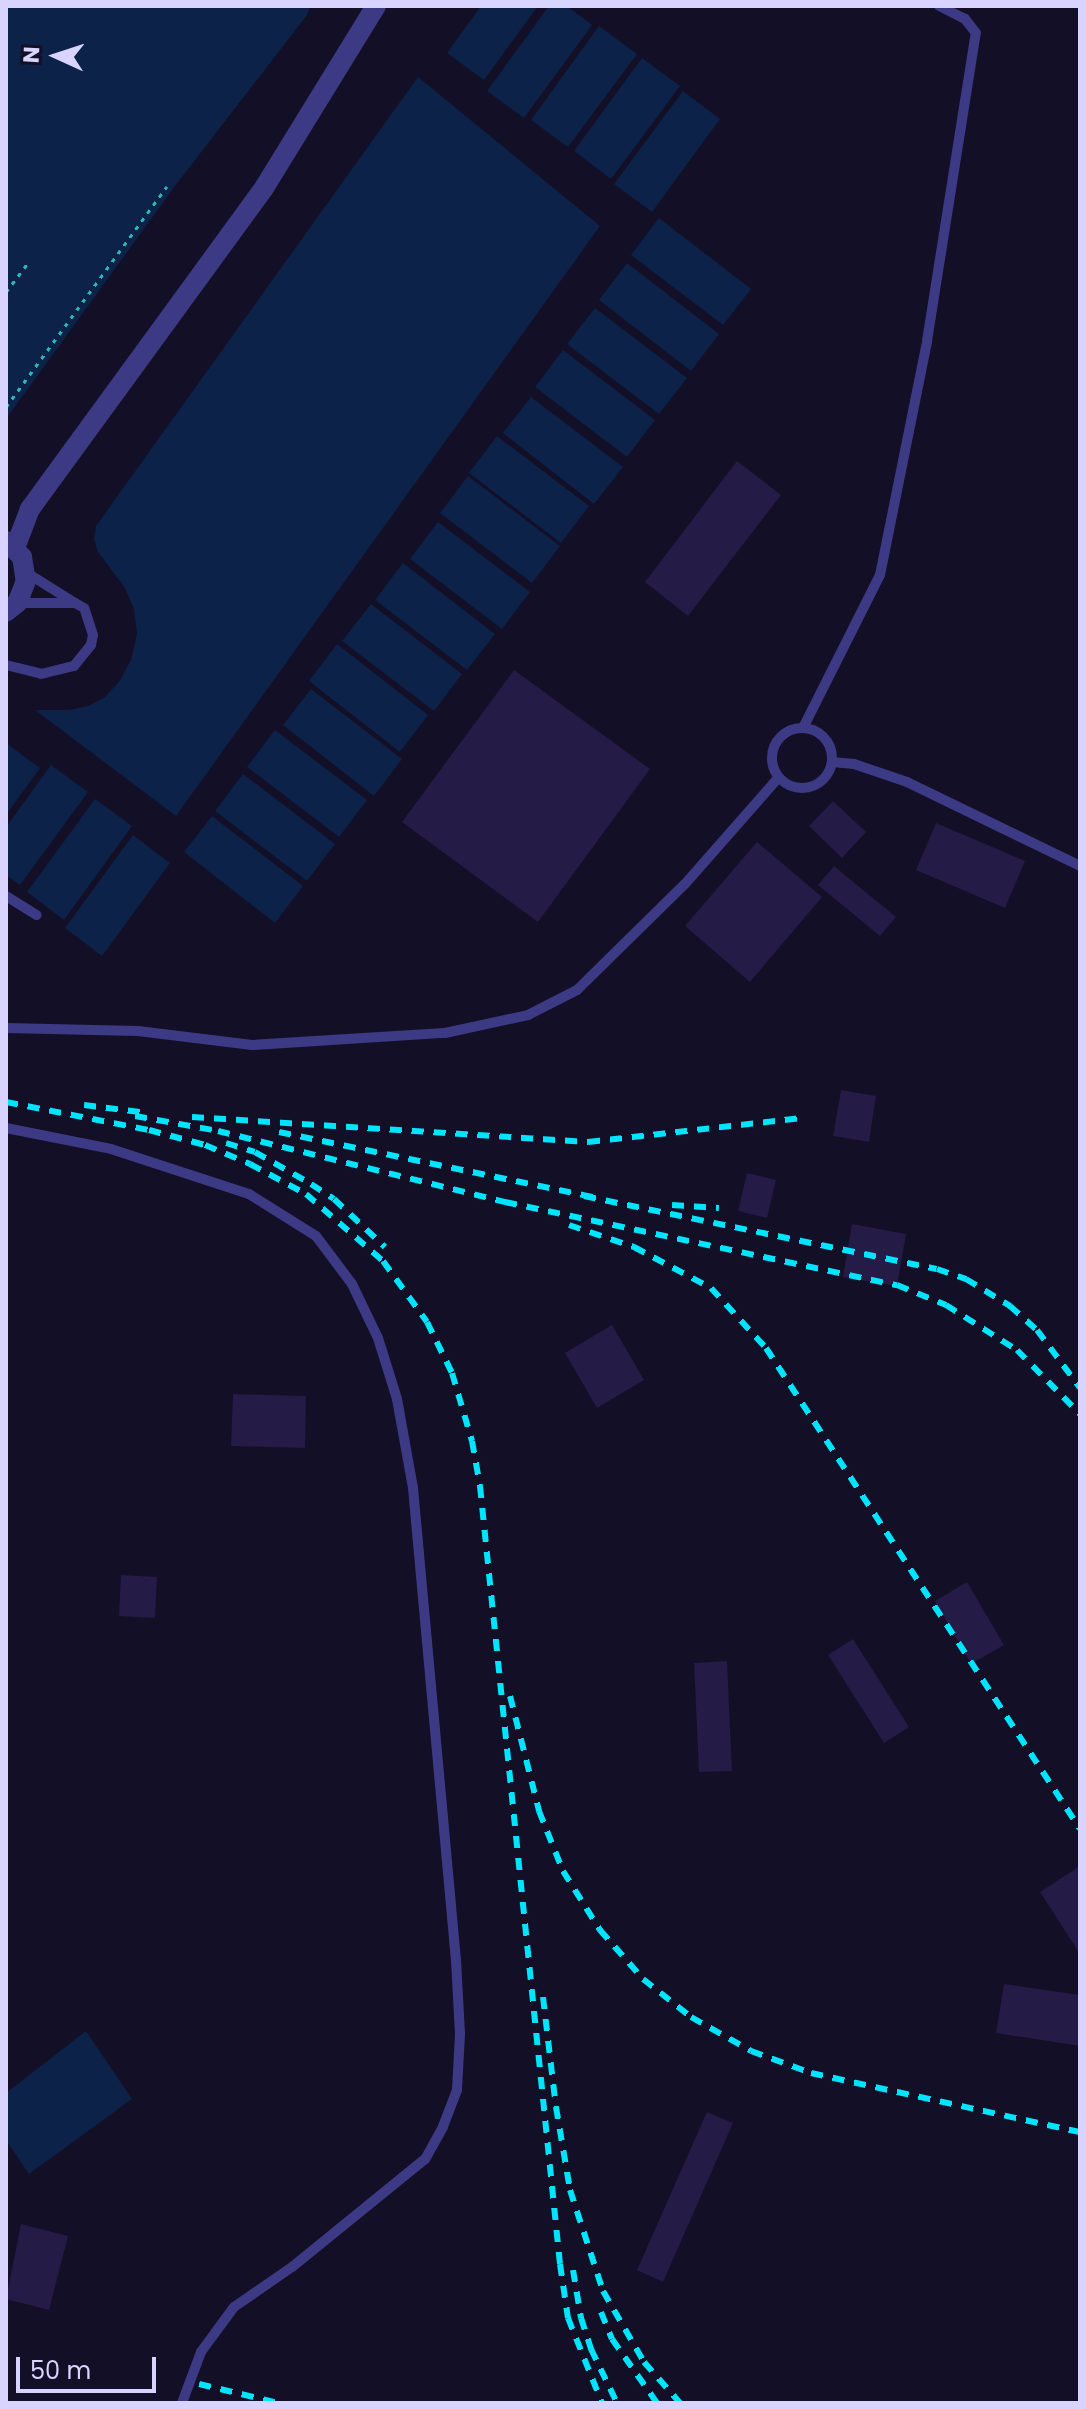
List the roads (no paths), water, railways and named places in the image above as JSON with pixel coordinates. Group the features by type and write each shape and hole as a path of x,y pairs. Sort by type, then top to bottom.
{"street":[{"path":"343,61 362,6"},
{"path":"12,608 23,593 26,572 10,544 30,509 264,188 376,6"},
{"path":"6,527 30,509"}],"lane":[{"path":"803,728 880,575 927,341 976,33 965,19 939,6"},
{"path":"6,665 41,674 74,666 91,645 93,635 84,608 26,572"},
{"path":"12,608 75,603"},
{"path":"803,728 821,735 831,752 832,762 823,780 805,788 786,784 778,778 773,769 772,750 784,733 803,728"},
{"path":"832,762 854,764 907,782 1080,866"},
{"path":"6,1028 138,1031 252,1045 445,1033 528,1015 577,990 588,980 685,884 778,778"},
{"path":"6,896 37,915"},
{"path":"6,1128 111,1149 249,1194 316,1236 352,1284 378,1338 397,1399 413,1488 456,1960 460,2034 457,2090 443,2127 425,2159 292,2267 234,2307 201,2352 182,2403"}],"water":[{"path":"6,6 310,6 307,15 175,186 6,419"},
{"path":"481,6 538,6 484,80 447,53"},
{"path":"549,6 567,6 592,25 524,118 487,91"},
{"path":"599,26 637,54 568,147 531,120"},
{"path":"642,58 680,86 611,179 574,151"},
{"path":"418,77 600,226 176,816 35,710 69,710 88,706 104,698 119,682 131,660 137,634 134,609 125,588 98,552 94,539 96,526"},
{"path":"683,91 720,119 652,212 614,184"},
{"path":"659,218 751,289 723,325 631,255"},
{"path":"627,263 719,334 691,371 599,300"},
{"path":"595,308 687,378 659,414 567,344"},
{"path":"563,350 655,420 627,457 535,387"},
{"path":"531,397 623,467 594,504 503,433"},
{"path":"497,436 589,506 561,543 469,473"},
{"path":"468,476 560,546 532,583 440,513"},
{"path":"438,522 530,592 502,629 410,559"},
{"path":"403,563 495,634 467,670 375,600"},
{"path":"371,604 462,674 434,711 342,641"},
{"path":"337,644 428,715 400,752 309,681"},
{"path":"311,689 402,759 374,796 283,725"},
{"path":"275,730 367,800 339,837 247,767"},
{"path":"6,743 40,768 6,815"},
{"path":"51,765 88,792 20,885 6,875 6,827"},
{"path":"243,774 335,844 307,881 215,811"},
{"path":"95,799 132,826 64,920 27,892"},
{"path":"212,816 303,886 275,923 184,852"},
{"path":"133,835 170,863 102,956 65,928"},
{"path":"86,2031 132,2099 29,2174 6,2140 6,2093"}],"railway":[{"path":"6,1102 149,1130 205,1145 250,1164 306,1194 383,1261 427,1322 452,1373 472,1441 480,1486 560,2264 568,2318 602,2403"},
{"path":"84,1105 148,1113"},
{"path":"135,1116 218,1131 505,1202 897,1285 946,1305 1017,1350 1080,1414"},
{"path":"192,1117 588,1142 802,1118"},
{"path":"279,1132 593,1197"},
{"path":"226,1143 255,1152 334,1199 385,1247"},
{"path":"584,1196 937,1269 966,1279 1010,1306 1037,1330 1080,1388"},
{"path":"672,1205 719,1208"},
{"path":"569,1225 634,1247 711,1288 766,1348 1080,1829"},
{"path":"510,1696 539,1811 563,1871 600,1930 643,1979 691,2017 751,2051 811,2073 1080,2132"},
{"path":"543,1997 570,2190 603,2291 644,2362 680,2403"},
{"path":"573,2270 581,2318 591,2349 617,2403"},
{"path":"601,2312 612,2339 657,2403"},
{"path":"199,2384 278,2403"}]}
